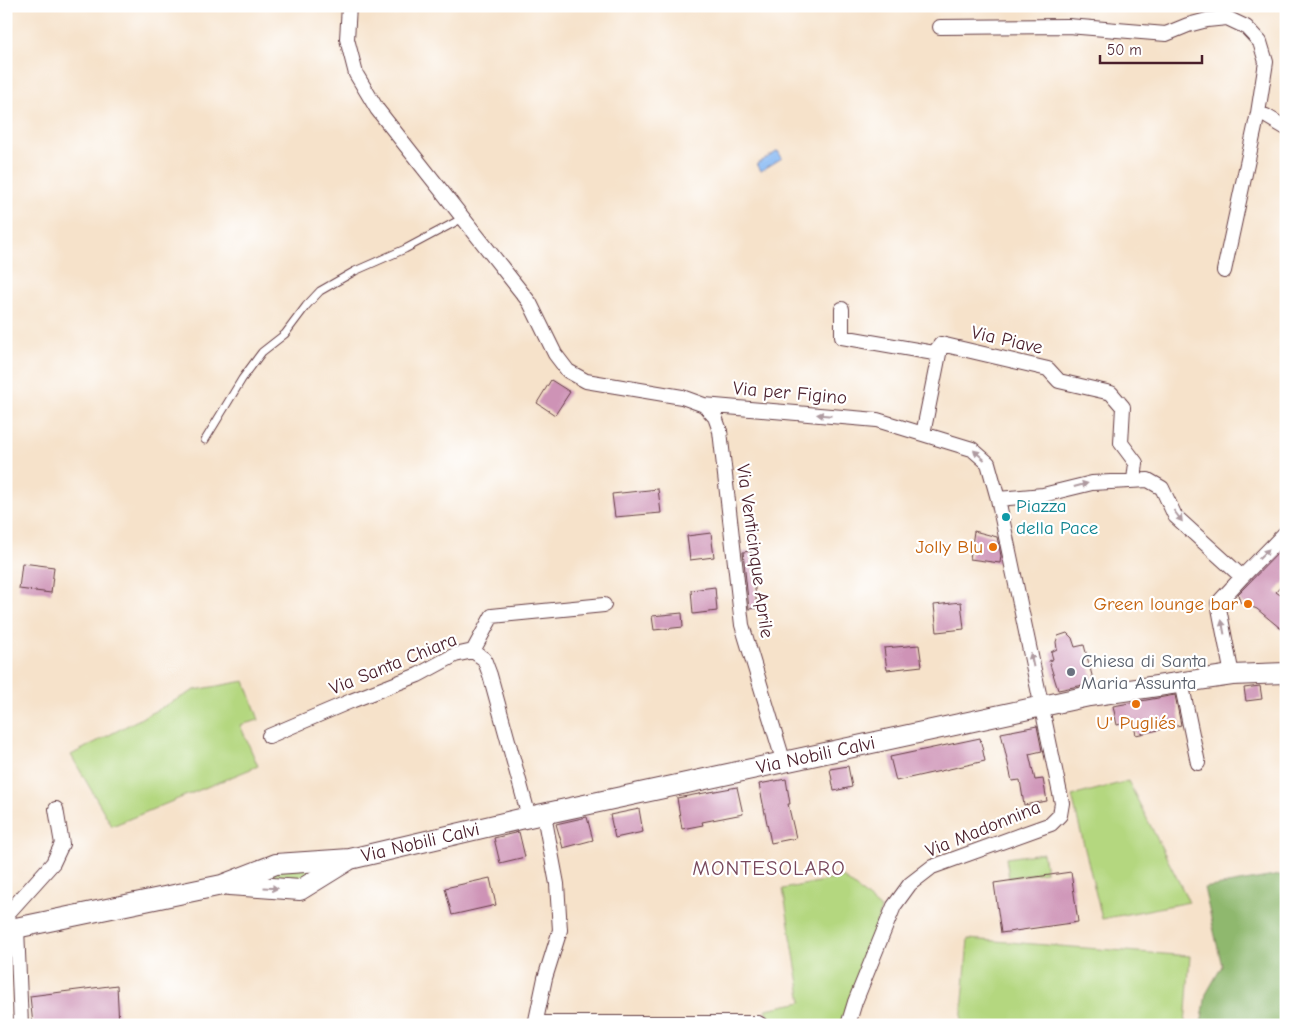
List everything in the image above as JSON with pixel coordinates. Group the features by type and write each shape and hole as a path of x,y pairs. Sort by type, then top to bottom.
{"main road":[{"name":"Via Nobili Calvi","path":"10,930 222,885 276,864 350,859 536,816 1089,696 1232,674 1286,674"},
{"name":"Via Nobili Calvi","path":"222,885 300,890 350,859"}],"street":[{"name":"Via per Figino","path":"349,6 347,39 356,74 378,109 530,303 555,354 568,371 586,382 682,397 704,405 877,420 972,449 988,463 998,499"},
{"path":"940,27 1068,26 1166,34 1207,20 1228,18 1246,27 1260,42 1266,62 1258,113 1224,271"},
{"path":"1258,113 1286,128"},
{"name":"Via Piave","path":"842,309 842,337 934,353 941,344"},
{"name":"Via Piave","path":"923,434 941,344"},
{"name":"Via Piave","path":"941,344 1048,369 1059,381 1111,393 1124,407 1121,443 1136,463 1134,480"},
{"name":"Via Venticinque Aprile","path":"704,405 715,417 720,431 742,625 784,763"},
{"path":"998,499 1044,495 1092,482 1148,480 1162,488 1175,516 1242,577"},
{"name":"Via Madonnina","path":"848,1025 855,1002 894,906 910,884 932,867 1051,824 1060,815 1062,803 998,499"},
{"path":"1232,674 1218,604 1286,532"},
{"name":"Via Santa Chiara","path":"269,736 418,675 455,655 473,651 492,616 604,605"},
{"path":"473,651 484,659 557,884 560,930 545,978 535,1024 758,1023 761,1025"},
{"path":"1181,682 1198,763"},
{"path":"21,1025 9,912 52,863 62,844 56,808"}],"lane":[{"path":"205,440 242,379 262,352 285,334 306,306 320,292 355,271 406,249 463,218"}],"green space":[{"path":"245,681 259,720 240,725 258,766 112,826 71,755 195,690"},
{"path":"1128,781 1189,902 1102,919 1072,796"},
{"path":"1043,853 1046,872 1009,878 1006,858"},
{"path":"332,865 300,886 243,882 282,869"},
{"path":"1286,874 1286,1025 1201,1025 1206,994 1222,966 1204,888"},
{"path":"843,877 881,909 843,1025 772,1025 766,1009 802,1002 783,889"},
{"path":"968,939 1190,956 1185,1025 961,1025"}],"water":[{"path":"778,151 782,158 761,171 757,164"}],"building":[{"path":"551,380 570,392 555,415 537,403"},
{"path":"658,489 661,513 615,517 612,494"},
{"name":"Jolly Blu","path":"974,531 997,537 1001,556 1000,563 970,559"},
{"path":"711,533 714,557 690,560 687,536"},
{"path":"1286,545 1286,580 1276,592 1286,599 1286,633 1257,609 1240,602 1238,594"},
{"path":"751,551 757,608 749,609 743,552"},
{"path":"22,563 54,567 51,593 19,589"},
{"path":"715,587 717,611 693,614 691,590"},
{"path":"961,602 964,629 937,632 934,605"},
{"path":"682,613 683,627 654,630 652,616"},
{"name":"Chiesa di Santa Maria Assunta","path":"1067,633 1072,638 1075,647 1084,645 1094,683 1058,690 1049,661 1053,659 1051,652 1057,649 1056,642 1058,636"},
{"path":"919,645 922,666 887,670 884,648"},
{"path":"1260,686 1262,699 1246,701 1244,688"},
{"path":"1175,695 1181,725 1136,735 1133,721 1117,725 1113,706"},
{"path":"1037,726 1042,751 1029,754 1035,780 1043,779 1047,801 1024,805 1020,780 1012,781 1001,733"},
{"path":"980,738 985,761 896,781 890,757"},
{"path":"848,766 852,787 834,791 830,769"},
{"path":"786,779 790,804 788,804 796,838 771,843 759,784"},
{"path":"737,787 743,814 702,822 703,825 682,829 677,798"},
{"path":"639,809 643,832 615,838 610,815"},
{"path":"587,817 593,840 563,848 556,824"},
{"path":"519,832 525,857 500,863 494,838"},
{"path":"1071,872 1078,922 1001,933 994,883"},
{"path":"490,878 496,905 452,915 445,888"},
{"path":"117,985 119,1025 33,1025 30,996"}],"place":[{"name":"Piazza della Pace","path":"1006,517"},
{"name":"Jolly Blu","path":"993,547"},
{"name":"Green lounge bar","path":"1248,604"},
{"name":"Chiesa di Santa Maria Assunta","path":"1071,672"},
{"name":"U' Pugliés","path":"1136,704"}],"district":[{"name":"MONTESOLARO","path":"769,868"}]}
